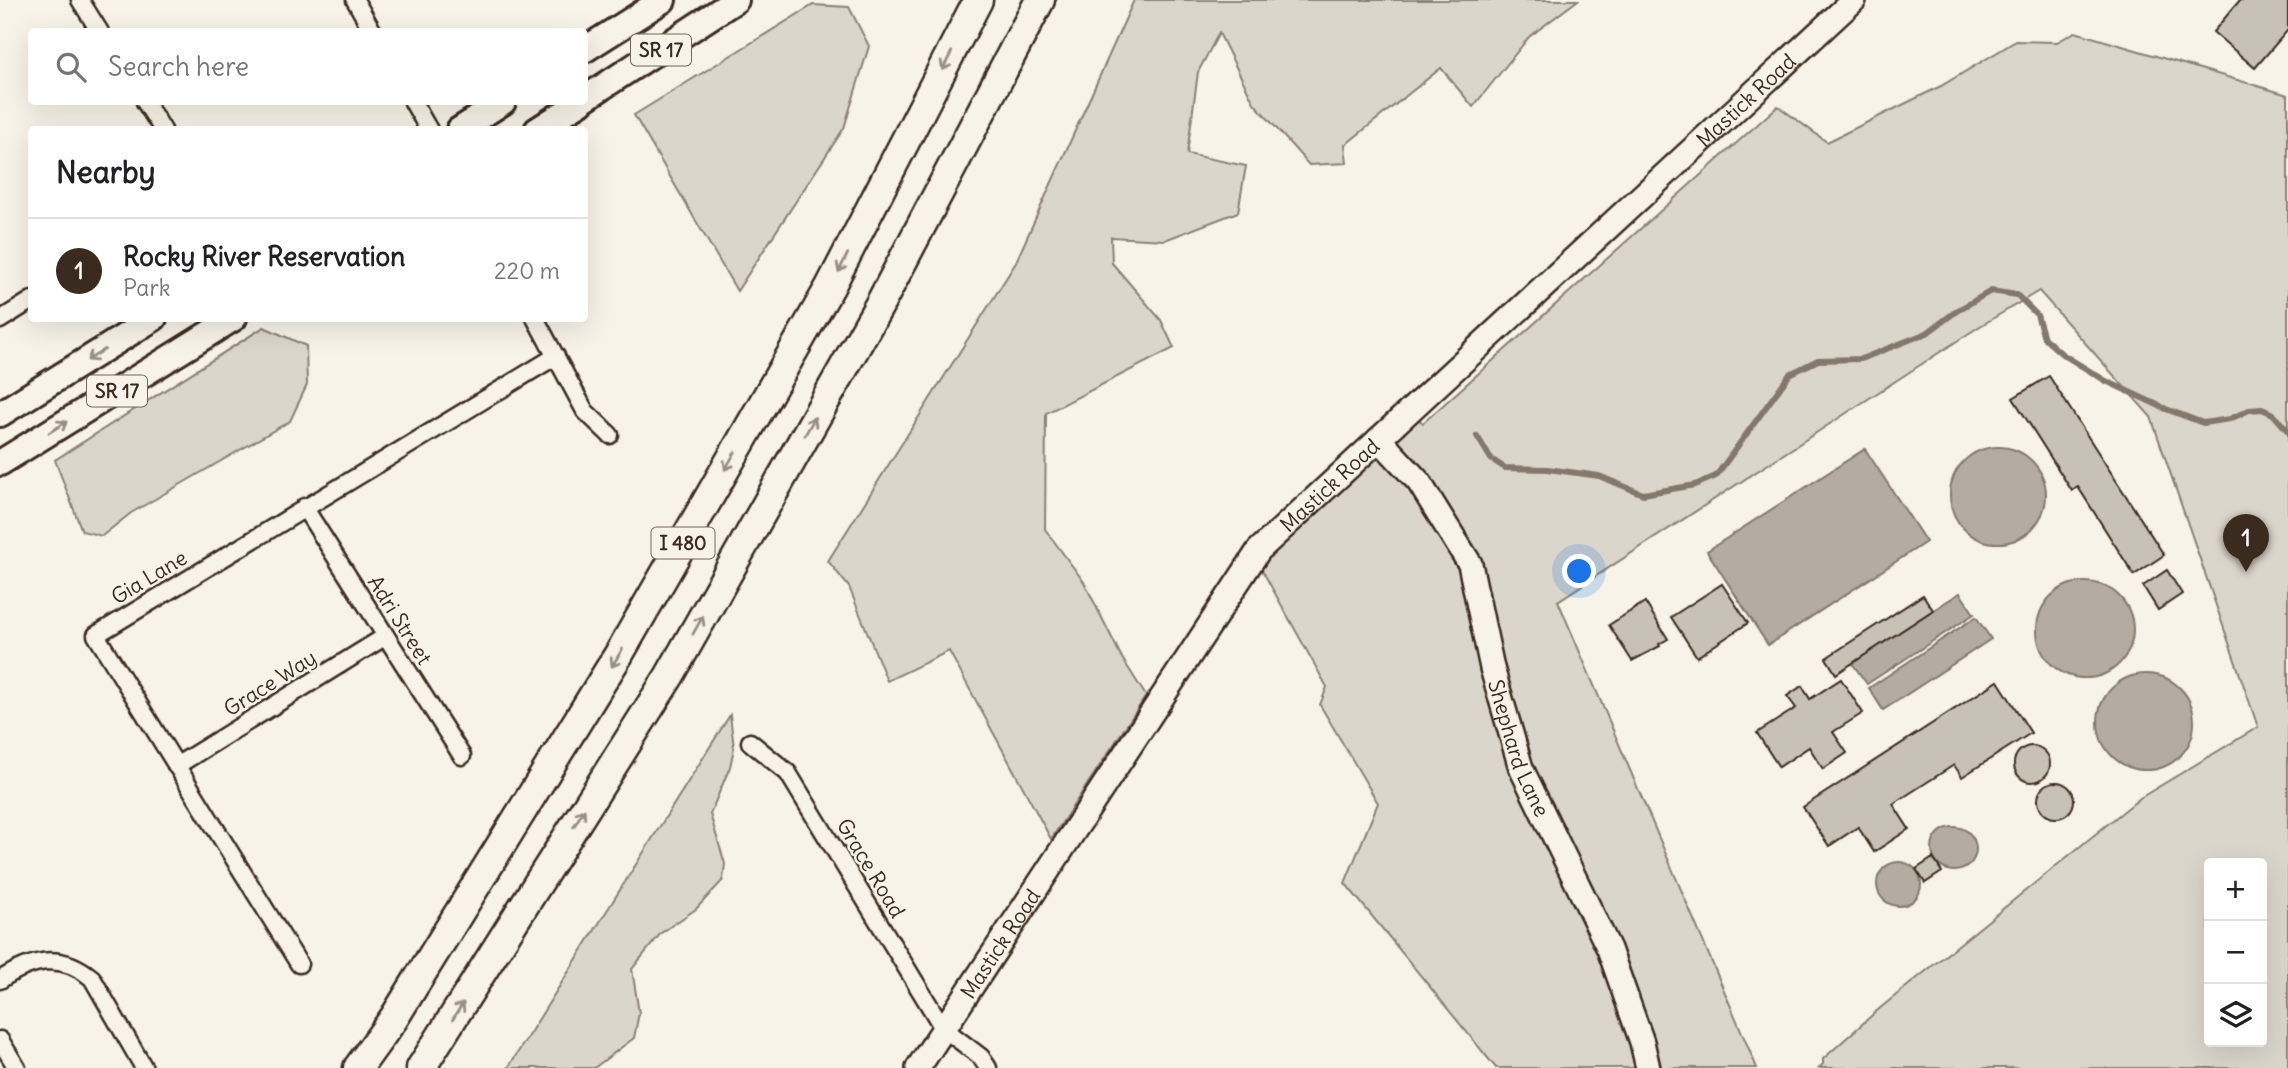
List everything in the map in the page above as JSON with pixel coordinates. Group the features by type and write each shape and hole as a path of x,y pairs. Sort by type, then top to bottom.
{"highway":[{"name":"I 480","path":"358,1068 394,1018 626,643 830,287 978,0"},
{"name":"I 480","path":"421,1068 670,675 880,304 1040,0"}],"main road":[{"name":"SR 17","path":"588,47 663,0"},
{"name":"SR 17","path":"588,97 736,0"},
{"path":"465,126 498,105"},
{"name":"SR 17","path":"543,126 575,105"},
{"name":"SR 17","path":"0,414 148,322"},
{"name":"SR 17","path":"0,463 228,322"}],"street":[{"path":"80,0 98,28"},
{"path":"355,0 371,28"},
{"name":"Mastick Road","path":"918,1068 1259,550 1854,0"},
{"path":"147,105 160,126"},
{"path":"415,105 427,126"},
{"path":"0,320 28,302"},
{"path":"537,322 585,411 610,435"},
{"name":"Gia Lane","path":"299,964 96,635 556,356"},
{"name":"Shephard Lane","path":"1380,439 1419,482 1470,564 1492,668 1521,768 1609,949 1642,1042 1648,1068"},
{"name":"Adri Street","path":"304,507 462,756"},
{"name":"Grace Way","path":"176,766 386,636"},
{"name":"Grace Road","path":"750,742 788,773 943,1028"},
{"path":"0,980 21,966 45,961 65,962 85,972 92,978 144,1068"},
{"path":"943,1028 981,1057 988,1068"},
{"path":"0,1040 17,1068"}],"shaded area":[{"path":"1134,0 1578,0 1529,37 1473,107 1441,68 1345,145 1347,163 1309,165 1254,103 1219,33 1198,72 1187,154 1246,166 1238,212 1165,240 1111,237 1112,263 1161,320 1174,348 1046,413 1045,529 1084,582 1122,658 1146,696 1051,839 949,651 887,681 849,587 828,561 1015,264"},
{"path":"813,5 849,7 869,46 844,128 737,291 634,115"},
{"path":"2075,32 2288,95 2288,1068 1819,1068 1823,1059 1879,1009 2140,798 2258,727 2151,417 2039,291 1977,328 1558,601 1757,1068 1496,1068 1345,883 1378,803 1320,705 1327,687 1257,561 1414,415 1423,423 1778,106 1827,142 1941,86 2016,41 2057,42"},
{"path":"264,327 306,346 307,385 290,421 131,513 102,536 82,531 55,460"},
{"path":"1998,447 2016,451 2032,461 2042,477 2046,495 2042,513 2032,529 2016,539 1998,543 1980,539 1964,529 1954,513 1950,495 1954,477 1964,461 1980,451"},
{"path":"1865,449 1926,542 1768,645 1707,551"},
{"path":"2085,582 2103,586 2119,596 2129,612 2133,630 2129,648 2119,664 2103,674 2085,678 2067,674 2051,664 2041,648 2037,630 2041,612 2051,596 2067,586"},
{"path":"1960,593 1974,614 1867,684 1852,663"},
{"path":"1976,617 1991,639 1883,710 1869,688"},
{"path":"2146,674 2164,678 2180,688 2190,704 2194,722 2190,740 2180,756 2164,766 2146,770 2128,766 2112,756 2102,740 2098,722 2102,704 2112,688 2128,678"},
{"path":"730,715 734,748 730,767 710,814 725,864 723,880 696,909 661,933 632,969 639,1013 634,1038 594,1068 508,1068"},
{"path":"1954,827 1969,834 1976,849 1969,864 1954,871 1939,864 1932,849 1939,834"},
{"path":"1899,862 1914,869 1921,884 1914,899 1899,906 1884,899 1877,884 1884,869"}],"building":[{"path":"2240,0 2288,0 2288,30 2255,68 2213,32"},
{"path":"2049,376 2164,555 2134,575 2078,487 2072,491 2013,398"},
{"path":"2167,570 2182,594 2158,610 2143,586"},
{"path":"1722,584 1748,623 1697,657 1671,617"},
{"path":"1923,595 1933,610 1836,674 1826,658"},
{"path":"1645,602 1668,639 1632,661 1609,625"},
{"path":"1841,679 1863,713 1833,732 1847,753 1823,769 1809,747 1779,767 1757,733 1796,708 1787,696 1802,686 1810,699"},
{"path":"1998,681 2031,733 1962,777 1954,765 1893,804 1909,829 1874,852 1858,827 1829,846 1803,807"},
{"path":"2032,746 2044,752 2050,764 2044,776 2032,782 2020,776 2014,764 2020,752"},
{"path":"2056,782 2068,788 2074,800 2068,812 2056,818 2044,812 2038,800 2044,788"},
{"path":"1933,858 1942,872 1925,883 1916,869"}],"waterway":[{"path":"1477,436 1491,459 1505,468 1548,469 1599,476 1643,494 1695,485 1716,476 1790,374 1818,360 1861,359 1927,333 1958,310 1991,291 2017,295 2037,315 2044,338 2062,354 2106,381 2203,423 2230,419 2249,410 2262,409 2273,414 2288,431"}],"place":[{"name":"Rocky River Reservation","path":"2246,572"}]}
